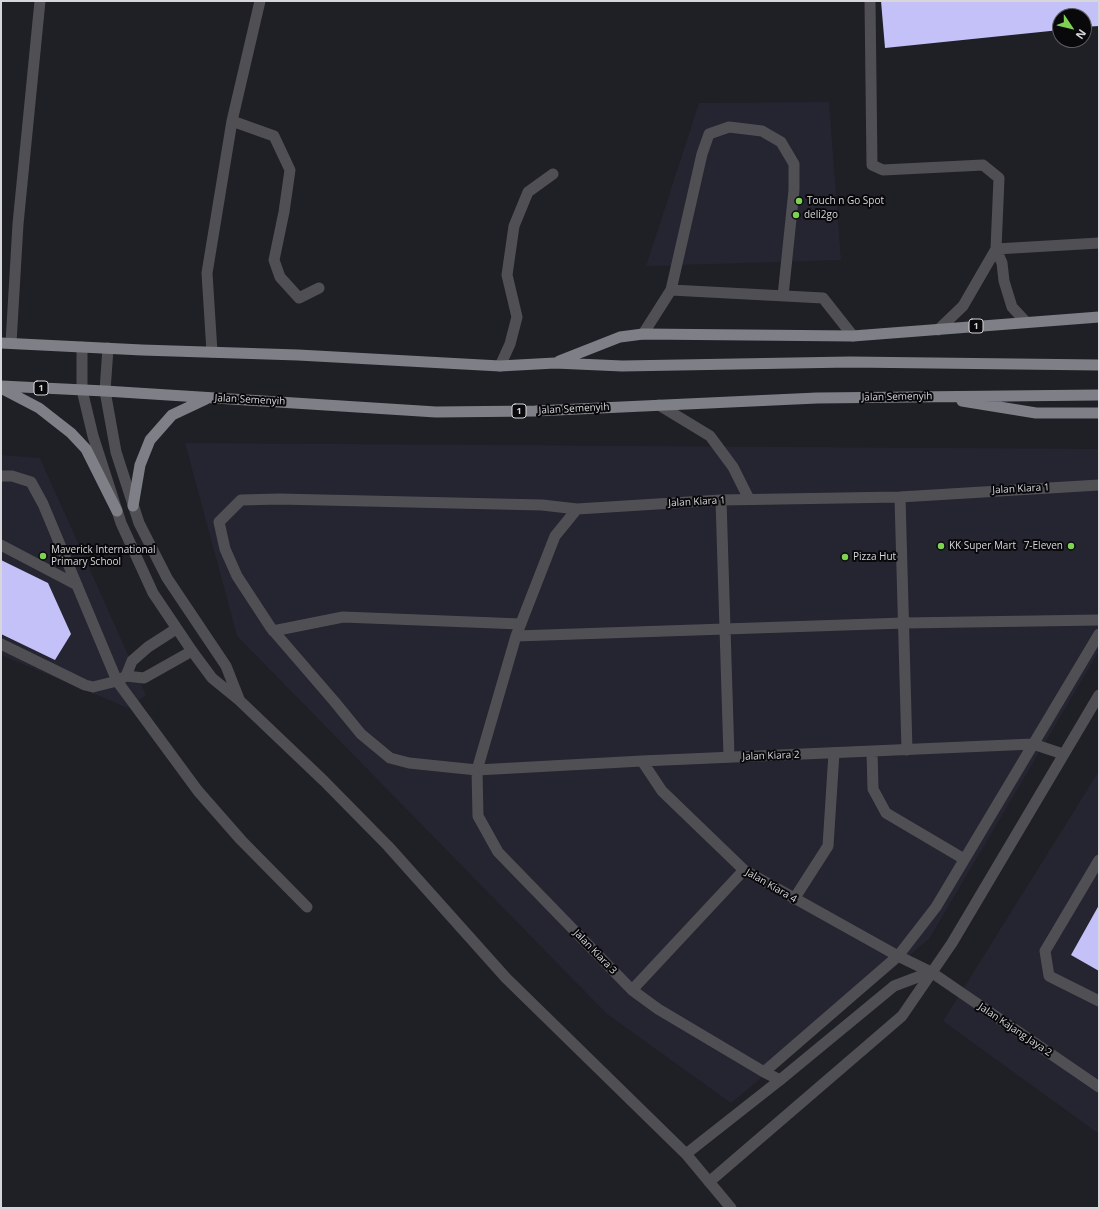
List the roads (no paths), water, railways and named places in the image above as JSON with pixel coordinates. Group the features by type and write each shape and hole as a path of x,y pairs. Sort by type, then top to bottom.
{"main road":[{"name":"1","path":"555,363 620,336 643,334 853,336 1099,317"},
{"name":"1","path":"6,343 298,355 500,366 555,363 622,366 850,362 1099,365"},
{"name":"Jalan Semenyih","path":"1,387 105,391 436,412 535,411 817,398 1099,395"},
{"path":"1,387 39,408 71,433 86,449 117,511"},
{"path":"932,396 1036,413 1099,413"},
{"path":"133,506 140,465 150,440 172,415 208,398"}],"street":[{"path":"6,343 40,1"},
{"path":"212,352 207,273 232,120 260,1"},
{"path":"870,1 872,165 883,170 983,165 999,178 996,249 1002,263 1004,281 1012,307 1026,322"},
{"path":"232,120 274,136 290,170 284,212 274,260 280,277 299,298 319,288"},
{"path":"643,334 671,290 702,154 709,134 729,127 762,131 781,142 794,164 794,190 783,296"},
{"path":"500,366 510,344 517,317 507,275 514,226 528,192 553,174"},
{"path":"996,249 1099,243"},
{"path":"938,330 963,306 996,249"},
{"path":"671,290 823,298 853,336"},
{"path":"82,346 82,390 93,436 117,511 153,594 176,629 212,678 239,700 324,781 388,846 506,978 686,1154 731,1208"},
{"path":"108,348 105,391 116,452 139,523 167,578 226,666 239,700"},
{"path":"659,405 710,436 733,467 749,499"},
{"path":"1,476 12,476 31,482 43,504 77,585 122,679 198,791 241,840 307,907"},
{"name":"Jalan Kiara 1","path":"273,630 236,576 225,549 219,522 241,500 279,499 542,505 577,509 721,500 900,497 1099,485"},
{"path":"900,497 907,750"},
{"path":"721,500 729,757"},
{"path":"478,770 516,636 555,536 577,509"},
{"path":"1,545 77,585"},
{"path":"273,630 343,617 521,624"},
{"path":"516,636 904,622 1099,620"},
{"path":"122,679 132,661 148,647 176,629"},
{"name":"Jalan Kiara 2","path":"273,630 361,734 390,758 409,763 478,770 642,761 1033,744 1063,754"},
{"path":"764,1072 898,956 936,907 1099,634"},
{"path":"1,644 85,685 93,687 122,679 144,678 192,651"},
{"path":"709,1182 902,1016 952,943 1099,695"},
{"path":"872,751 873,789 886,813 964,859"},
{"path":"794,899 828,846 834,753"},
{"name":"Jalan Kiara 4","path":"642,761 662,791 744,870 898,956 931,972"},
{"name":"Jalan Kiara 3","path":"478,770 478,816 498,852 632,990 658,1009 780,1080"},
{"path":"1099,860 1045,951 1049,976 1099,1001"},
{"path":"632,990 744,870"},
{"path":"686,1154 780,1080 894,986 931,972"},
{"name":"Jalan Kajang Jaya 2","path":"931,972 1099,1087"}],"place":[{"name":"Touch n Go Spot","path":"799,201"},
{"name":"deli2go","path":"796,215"},
{"name":"KK Super Mart","path":"941,546"},
{"name":"7-Eleven","path":"1071,546"},
{"name":"Maverick International Primary School","path":"43,556"},
{"name":"Pizza Hut","path":"845,557"}]}
